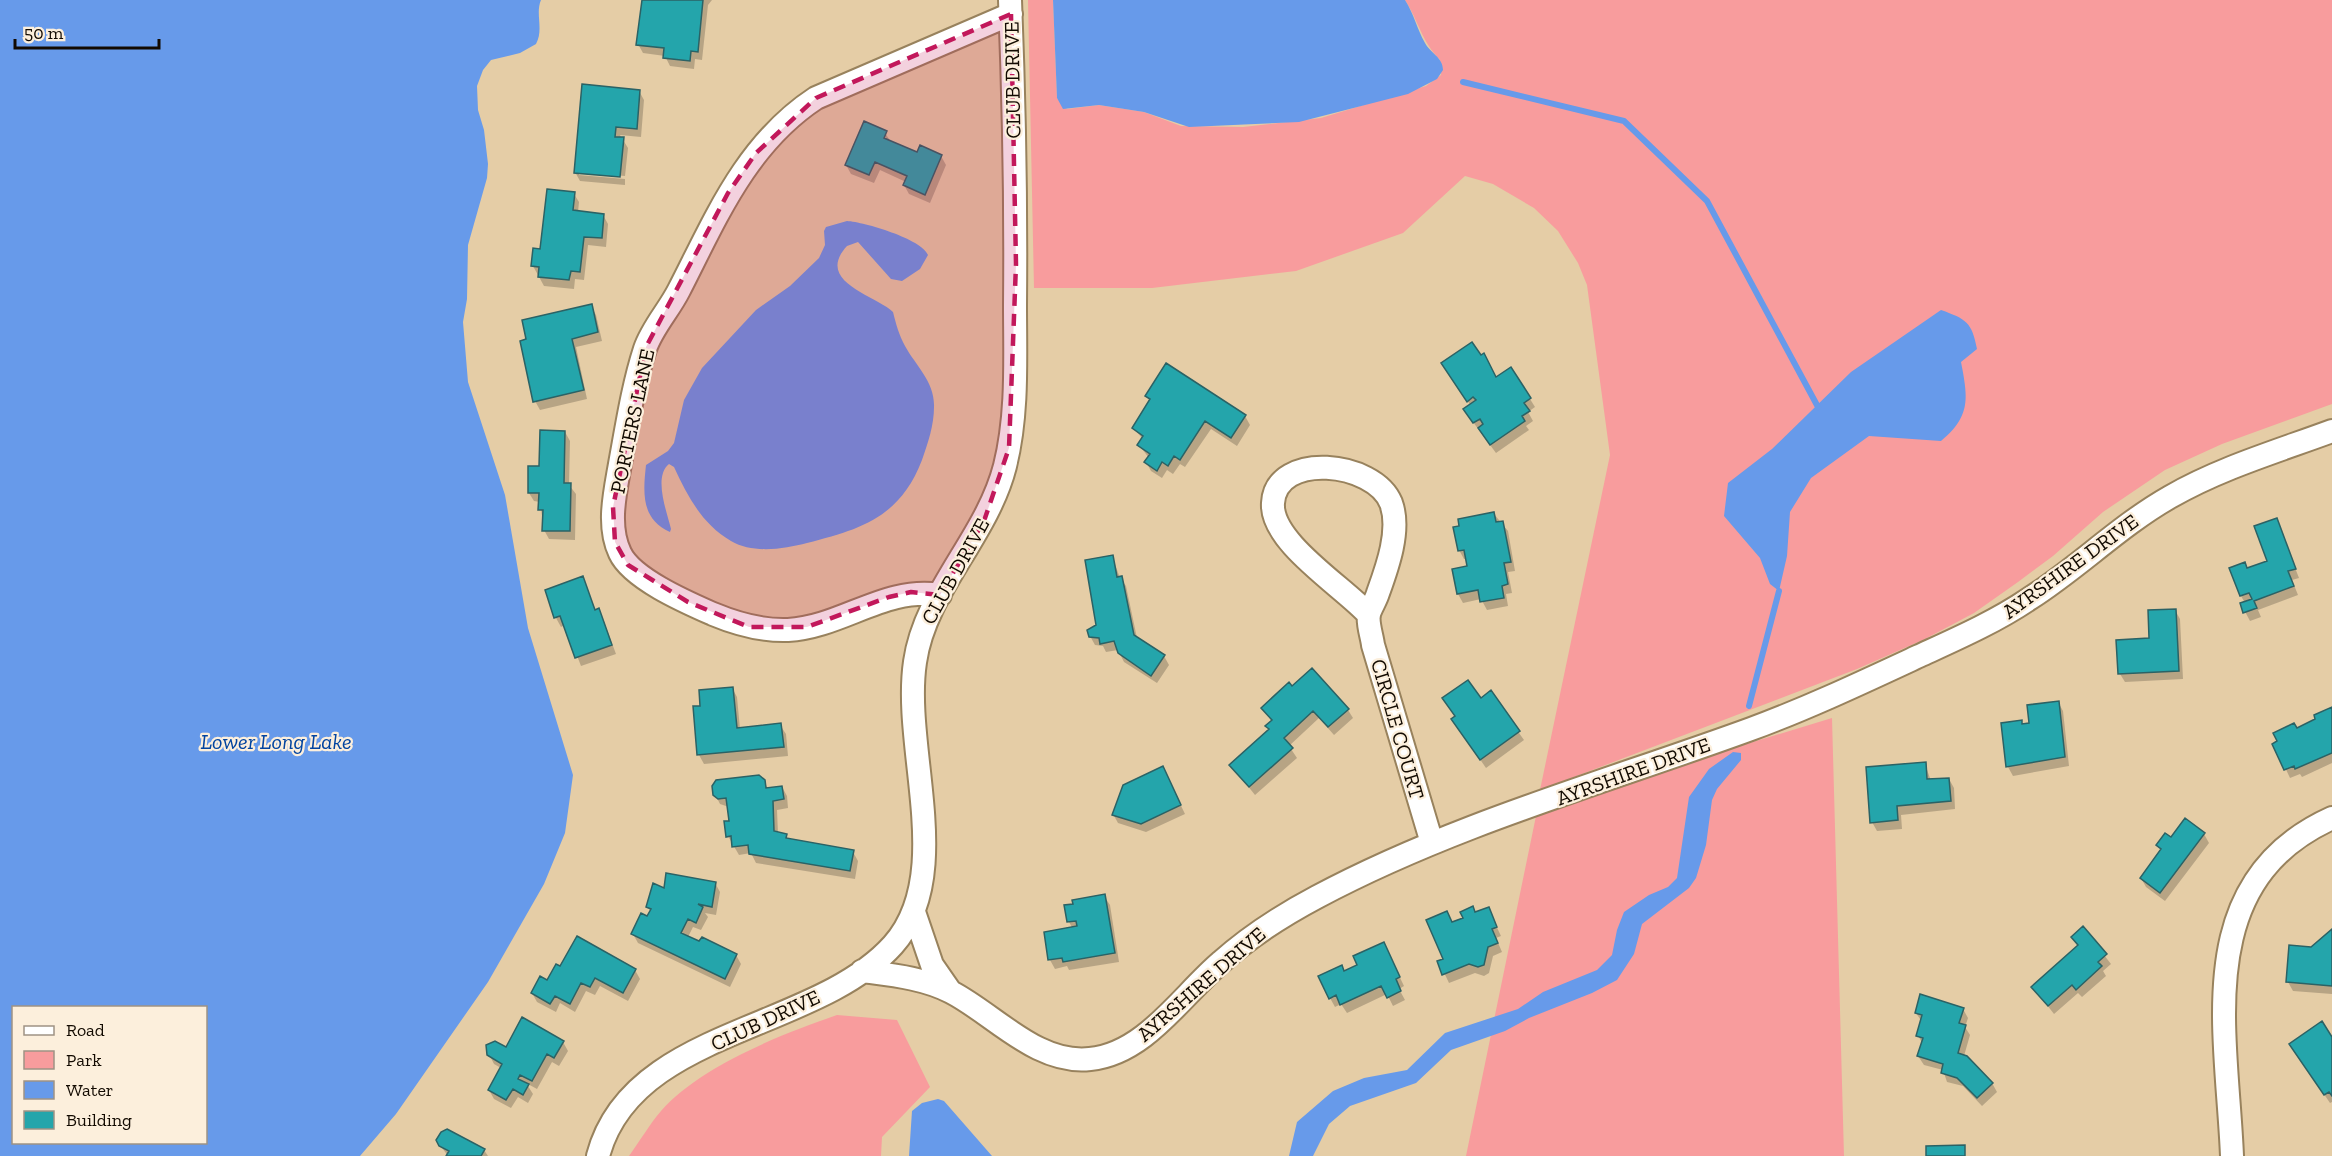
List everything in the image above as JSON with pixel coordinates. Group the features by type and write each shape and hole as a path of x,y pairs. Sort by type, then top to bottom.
{"street":[{"name":"CLUB DRIVE","path":"598,1156 605,1137 617,1116 636,1094 663,1071 699,1050 814,998 862,971 893,944 914,912 921,884 923,845 913,718 913,680 919,642 940,595 984,521 998,488 1009,448 1014,388 1016,264 1011,7"},
{"name":"PORTERS LANE","path":"940,595 911,592 889,597 807,627 788,630 749,627 688,602 628,565 615,542 614,498 628,418 646,346 678,292 728,193 756,153 783,123 816,98 1011,7"},
{"name":"AYRSHIRE DRIVE","path":"862,971 921,980 950,991 1043,1051 1080,1060 1116,1053 1146,1034 1220,962 1265,928 1344,883 1432,843 1778,719 1922,655 1990,622 2031,598 2118,531 2174,495 2233,467 2332,431"},
{"name":"CIRCLE COURT","path":"1369,615 1295,547 1277,526 1272,507 1273,496 1282,480 1290,475 1318,469 1352,471 1365,476 1385,492 1393,511 1393,531 1384,574 1369,615 1373,645 1432,843"},
{"path":"2232,1156 2223,1005 2226,957 2232,929 2244,899 2269,864 2294,841 2332,818"},
{"name":"AYRSHIRE DRIVE","path":"914,912 932,965 950,991"}],"highlighted area":[{"path":"1011,14 1016,264 1009,448 984,521 940,595 911,592 889,597 807,627 749,627 688,602 628,565 615,542 613,507 646,347 728,193 756,153 816,98"}],"green space":[{"path":"1028,0 1053,0 1057,98 1067,109 1099,105 1144,112 1181,126 1243,127 1321,118 1426,86 1441,75 1440,60 1428,45 1405,0 2332,0 2332,404 2222,444 2165,470 2103,512 2053,556 1974,613 1925,639 1857,669 1540,790 1610,455 1587,285 1578,263 1558,231 1534,208 1493,184 1465,176 1403,233 1296,271 1152,288 1034,288"},
{"path":"1832,718 1844,1156 1466,1156 1536,816 1671,767"},
{"path":"837,1015 897,1020 930,1087 882,1137 881,1156 629,1156 661,1111 697,1080 743,1053"}],"water":[{"name":"Lower Long Lake","path":"0,0 541,0 536,44 520,53 491,60 483,70 477,86 478,110 484,130 488,164 487,178 468,245 467,299 463,322 468,382 505,495 528,628 573,775 565,833 544,884 488,982 396,1114 360,1156 0,1156"},
{"path":"1053,0 1405,0 1425,43 1439,58 1443,70 1437,79 1408,94 1299,122 1189,127 1144,112 1099,105 1063,109 1057,98"},
{"path":"847,221 866,224 904,237 928,255 920,269 902,281 891,279 858,242 847,246 839,258 838,269 851,286 893,312 903,342 931,390 934,407 932,427 922,460 913,479 890,508 862,526 798,545 759,549 731,541 712,526 697,509 674,467 669,464 664,470 662,486 670,532 661,527 654,520 646,504 644,485 646,465 668,451 674,443 684,400 702,368 756,310 790,286 819,258 825,245 826,227"},
{"path":"1941,310 1962,319 1970,327 1977,349 1961,362 1966,396 1965,406 1958,423 1941,441 1869,436 1811,478 1790,512 1787,556 1779,591 1770,584 1760,558 1724,516 1728,483 1772,449 1851,372"},
{"path":"1733,752 1741,753 1741,760 1717,789 1712,800 1706,845 1696,878 1689,888 1642,924 1634,954 1617,980 1592,993 1529,1018 1505,1031 1451,1050 1416,1083 1350,1106 1329,1124 1313,1156 1289,1156 1297,1122 1333,1091 1364,1078 1407,1070 1445,1033 1518,1009 1543,992 1597,970 1612,955 1617,930 1624,912 1649,895 1668,887 1677,878 1689,797 1709,769"},
{"path":"938,1099 944,1101 992,1156 909,1156 912,1111 922,1103"}],"building":[{"path":"642,0 703,0 698,52 691,51 690,61 663,58 664,48 636,45"},
{"path":"582,84 640,90 637,129 616,127 615,137 624,137 620,177 574,173"},
{"path":"864,121 887,131 884,138 917,152 920,145 942,155 925,195 903,185 907,176 875,162 869,175 845,165"},
{"path":"547,189 575,192 573,210 604,214 602,238 584,237 580,272 571,271 569,280 538,277 539,267 531,266 533,248 540,249"},
{"path":"592,304 598,332 572,339 584,390 533,402 520,341 526,339 522,320"},
{"path":"1472,342 1481,355 1484,353 1496,377 1511,367 1531,398 1524,403 1530,411 1522,416 1525,421 1490,445 1478,428 1483,424 1480,419 1473,423 1463,409 1476,400 1473,397 1467,402 1441,363"},
{"path":"1166,363 1246,415 1231,438 1205,421 1180,460 1174,456 1168,466 1162,462 1157,471 1144,462 1150,454 1137,445 1143,436 1132,428 1150,399 1145,396"},
{"path":"540,430 565,431 564,483 571,483 570,531 542,531 543,510 538,510 539,493 528,493 528,466 539,466"},
{"path":"1494,512 1496,522 1503,521 1511,562 1504,563 1508,584 1502,586 1504,598 1480,602 1478,590 1457,594 1452,569 1467,566 1464,550 1458,551 1453,527 1459,526 1458,519"},
{"path":"2277,518 2296,569 2288,571 2294,586 2254,601 2257,608 2243,613 2240,603 2252,599 2249,593 2240,596 2229,568 2245,562 2247,568 2267,561 2254,526"},
{"path":"1113,555 1117,577 1122,576 1134,635 1165,655 1151,676 1118,653 1114,641 1100,644 1099,638 1089,637 1087,630 1096,625 1085,560"},
{"path":"583,576 595,610 599,608 612,645 575,658 560,616 554,618 545,590"},
{"path":"2176,609 2179,671 2118,674 2116,640 2149,638 2148,610"},
{"path":"1312,668 1349,709 1328,727 1313,711 1284,738 1293,748 1249,787 1229,765 1269,729 1265,726 1272,720 1261,708 1289,682 1292,686"},
{"path":"1468,680 1481,698 1491,690 1520,731 1480,760 1451,719 1455,716 1442,698"},
{"path":"733,687 737,728 781,723 784,747 697,755 693,706 700,706 699,690"},
{"path":"2059,701 2065,757 2006,767 2001,723 2022,720 2022,724 2029,723 2027,705"},
{"path":"2332,707 2332,753 2295,769 2294,766 2284,770 2272,744 2277,741 2273,733 2294,723 2297,728 2315,719 2314,715"},
{"path":"1926,762 1927,779 1949,778 1951,801 1897,806 1898,820 1870,823 1866,767"},
{"path":"1163,766 1181,805 1141,824 1112,815 1123,785"},
{"path":"759,775 765,780 766,788 782,786 784,799 773,801 774,831 787,834 786,838 854,850 850,871 749,854 748,845 732,847 731,836 726,837 724,821 729,821 726,798 718,799 713,795 712,786 716,780"},
{"path":"2185,818 2205,833 2160,893 2140,878 2161,849 2156,845 2165,833 2171,837"},
{"path":"666,873 716,882 712,907 698,904 703,907 696,923 688,919 681,933 699,941 702,937 737,954 725,979 631,934 641,913 647,916 651,909 646,907 653,883 664,888"},
{"path":"1105,894 1115,953 1063,962 1062,958 1048,960 1044,932 1077,926 1076,921 1067,922 1064,905 1073,904 1072,900"},
{"path":"1473,906 1475,912 1489,907 1497,927 1492,929 1498,943 1488,947 1484,965 1478,967 1469,964 1442,975 1437,961 1443,959 1426,920 1447,911 1452,922 1463,918 1460,912"},
{"path":"2083,926 2107,954 2098,962 2102,966 2076,990 2072,985 2048,1006 2031,987 2078,945 2071,937"},
{"path":"2332,929 2332,986 2286,982 2289,945 2311,947"},
{"path":"577,936 636,969 623,993 595,978 590,987 581,983 570,1004 555,996 550,1004 531,993 540,976 547,980 556,964 560,966"},
{"path":"1384,942 1400,977 1396,979 1401,991 1387,998 1381,986 1340,1005 1336,995 1329,999 1318,976 1342,965 1344,971 1357,965 1353,956"},
{"path":"1920,994 1964,1008 1959,1023 1966,1025 1958,1053 1967,1056 1993,1083 1977,1098 1957,1078 1941,1073 1943,1064 1917,1056 1923,1038 1916,1036 1922,1015 1915,1013"},
{"path":"522,1017 564,1041 554,1058 547,1054 532,1081 520,1075 518,1079 529,1084 523,1095 513,1089 506,1100 488,1090 502,1064 487,1055 486,1045 495,1041 506,1047"},
{"path":"2322,1021 2332,1037 2332,1096 2329,1092 2324,1095 2289,1044"},
{"path":"447,1129 485,1149 481,1156 446,1156 449,1151 439,1146 436,1140 441,1132"},
{"path":"1965,1145 1965,1156 1926,1156 1926,1146"}],"waterway":[{"path":"1463,82 1624,121 1707,201 1818,407"},
{"path":"1749,706 1779,591"}]}
